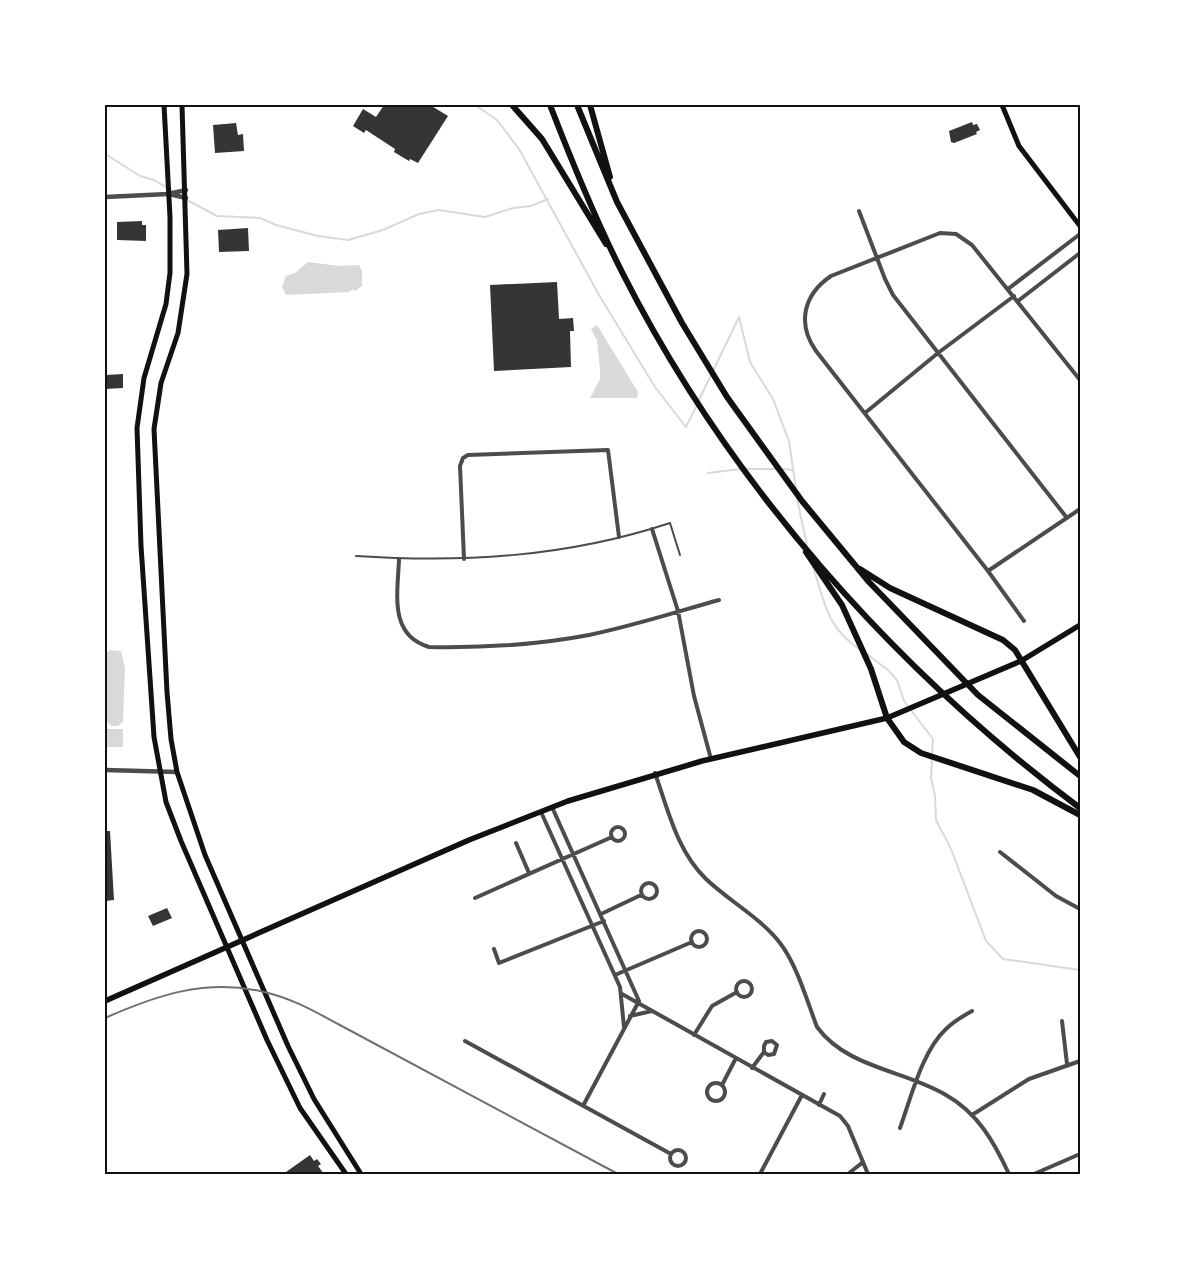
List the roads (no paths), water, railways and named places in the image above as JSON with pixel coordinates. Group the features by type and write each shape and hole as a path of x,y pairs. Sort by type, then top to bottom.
{"highway":[{"path":"512,105 542,139 560,165 655,332 697,399 787,524 842,606 871,669 887,718 904,742 921,753 1042,793 1080,815"},
{"path":"550,105 574,168 623,273"},
{"path":"577,105 617,202 682,322 727,397 802,501 852,563 978,696 1080,776"},
{"path":"590,105 617,202"},
{"path":"787,524 871,621 959,710 1030,770 1080,808"},
{"path":"852,563 890,588 1003,640 1015,650 1080,757"}],"main road":[{"path":"164,105 171,250 166,304 144,378 137,428 141,546 154,737 166,802 180,841 290,1090 311,1126 346,1174"},
{"path":"182,105 187,274 184,307 178,333 161,383 154,444 171,739 177,772 205,855 314,1099 361,1174"},
{"path":"1002,105 1010,128 1025,156 1080,226"},
{"path":"105,1001 243,942 417,863 552,807 655,773 887,718 1021,661 1080,625"}],"street":[{"path":"105,197 168,194 186,190"},
{"path":"168,194 186,198"},
{"path":"859,211 876,257 893,295 1067,518"},
{"path":"1024,621 988,570 810,344 804,316 808,300 823,281 876,257 936,234 956,234 972,245 1080,380"},
{"path":"1008,289 1080,234"},
{"path":"1018,301 1080,253"},
{"path":"865,413 938,353 1014,296"},
{"path":"464,559 460,466 463,458 468,455 608,450 620,537"},
{"path":"988,570 1080,509"},
{"path":"652,529 678,611 694,696 711,759"},
{"path":"399,559 398,617 408,635 428,647 532,644 557,640 609,630 719,600"},
{"path":"105,770 177,772"},
{"path":"655,773 678,839 690,860 706,879 780,942 788,956 817,1027 824,1036 847,1054 948,1096 972,1114 991,1138 1009,1174"},
{"path":"552,807 639,1001"},
{"path":"541,812 615,975 622,994 624,1027"},
{"path":"475,898 612,837"},
{"path":"516,843 529,874"},
{"path":"1000,852 1056,896 1080,910"},
{"path":"646,883 652,883 657,888 657,894 652,899 646,899 641,895 641,887 646,883"},
{"path":"601,914 641,895"},
{"path":"494,949 499,963 604,921"},
{"path":"696,932 703,933 707,937 706,943 702,947 696,946 692,942 692,936 696,932"},
{"path":"615,975 692,942"},
{"path":"740,982 747,982 751,985 751,992 747,996 740,996 737,992 736,986 740,982"},
{"path":"694,1035 712,1006 737,992"},
{"path":"622,994 639,1001 694,1035 845,1120 868,1174"},
{"path":"584,1104 639,1001"},
{"path":"630,1016 653,1011"},
{"path":"900,1128 929,1052 940,1035 955,1021 972,1011"},
{"path":"1062,1021 1067,1064"},
{"path":"465,1041 584,1104 671,1154"},
{"path":"752,1068 764,1052"},
{"path":"722,1086 736,1058"},
{"path":"972,1114 1011,1089 1067,1064 1080,1061"},
{"path":"716,1083 722,1086 725,1091 722,1098 717,1101 712,1100 708,1095 708,1088 716,1083"},
{"path":"819,1105 824,1094"},
{"path":"760,1174 802,1095"},
{"path":"675,1150 681,1151 685,1155 685,1160 680,1165 674,1164 671,1160 671,1154 675,1150"},
{"path":"1034,1174 1080,1154"},
{"path":"848,1174 863,1162"}],"lane":[{"path":"356,556 399,559 464,559 532,555 620,537 670,523 680,555"}],"waterway":[{"path":"475,105 497,120 519,149 599,295 655,387 686,427 697,405"},
{"path":"107,155 140,176 154,180 174,192"},
{"path":"187,200 217,216 260,218 276,225 318,236 348,240 383,230 419,214 439,210 485,217 513,208 531,206 548,199"},
{"path":"713,371 739,317 750,362 773,399 789,441 796,489"},
{"path":"699,400 711,375"},
{"path":"708,473 741,469"},
{"path":"745,469 776,469"},
{"path":"780,469 793,470"},
{"path":"797,499 807,545"},
{"path":"813,567 824,603 833,622 840,632 859,649"},
{"path":"867,654 889,671 897,680 904,701 933,739 932,754"},
{"path":"932,759 931,778 935,796 936,820 951,849 986,941 1003,959 1080,970"}],"railway":[{"path":"105,1018 163,996 202,988 243,988 274,995 293,1001 320,1014 618,1174"}]}
